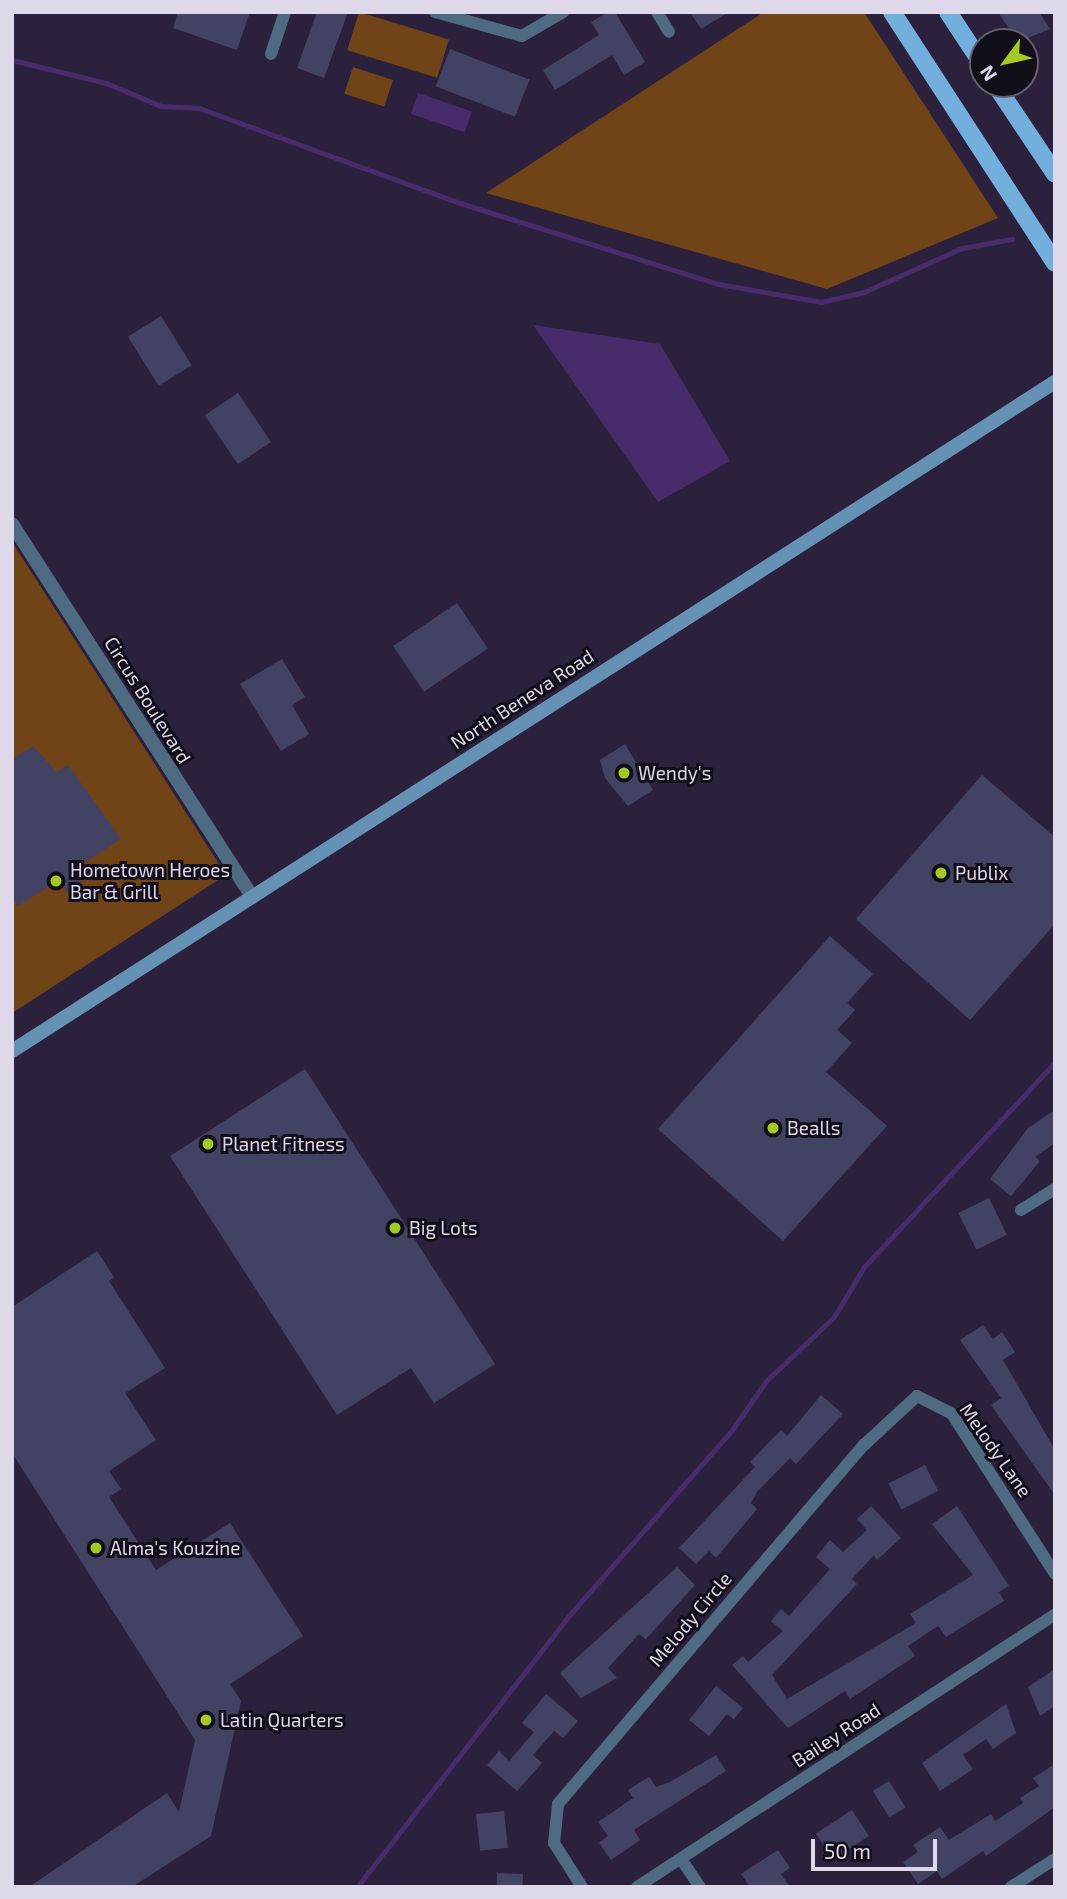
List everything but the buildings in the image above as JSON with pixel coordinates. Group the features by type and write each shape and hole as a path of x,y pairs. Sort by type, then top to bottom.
{"main road":[{"path":"892,12 1055,263"},
{"path":"948,12 969,44"},
{"path":"1004,98 1054,172"},
{"name":"North Beneva Road","path":"12,1051 1055,382"}],"street":[{"path":"271,54 285,12"},
{"path":"435,12 522,36 563,12"},
{"path":"657,12 669,32"},
{"name":"Circus Boulevard","path":"12,523 252,897"},
{"path":"1021,1210 1055,1189"},
{"name":"Melody Lane","path":"917,1396 952,1414 1055,1574"},
{"name":"Melody Circle","path":"582,1887 554,1843 558,1804 864,1445 917,1396"},
{"name":"Bailey Road","path":"637,1887 1055,1615"},
{"path":"681,1859 700,1887"},
{"path":"1012,1887 1055,1859"}],"shaded area":[{"path":"359,12 449,39 437,78 347,50"},
{"path":"764,12 864,12 998,218 827,289 486,193"},
{"path":"353,67 393,80 384,107 344,94"},
{"path":"418,93 472,112 465,132 411,114"},
{"path":"533,325 660,344 730,461 658,502"},
{"path":"12,542 226,875 12,1013"}],"waterway":[{"path":"12,60 106,83 161,106 199,108 460,203 719,284 821,302 864,292 962,248 1012,239"},
{"path":"357,1887 573,1611 732,1430 766,1381 834,1317 864,1267 1055,1062"}],"place":[{"name":"Wendy's","path":"624,773"},
{"name":"Publix","path":"941,873"},
{"name":"Hometown Heroes Bar & Grill","path":"56,881"},
{"name":"Bealls","path":"773,1128"},
{"name":"Planet Fitness","path":"208,1144"},
{"name":"Big Lots","path":"395,1228"},
{"name":"Alma's Kouzine","path":"96,1548"},
{"name":"Latin Quarters","path":"206,1720"}]}
